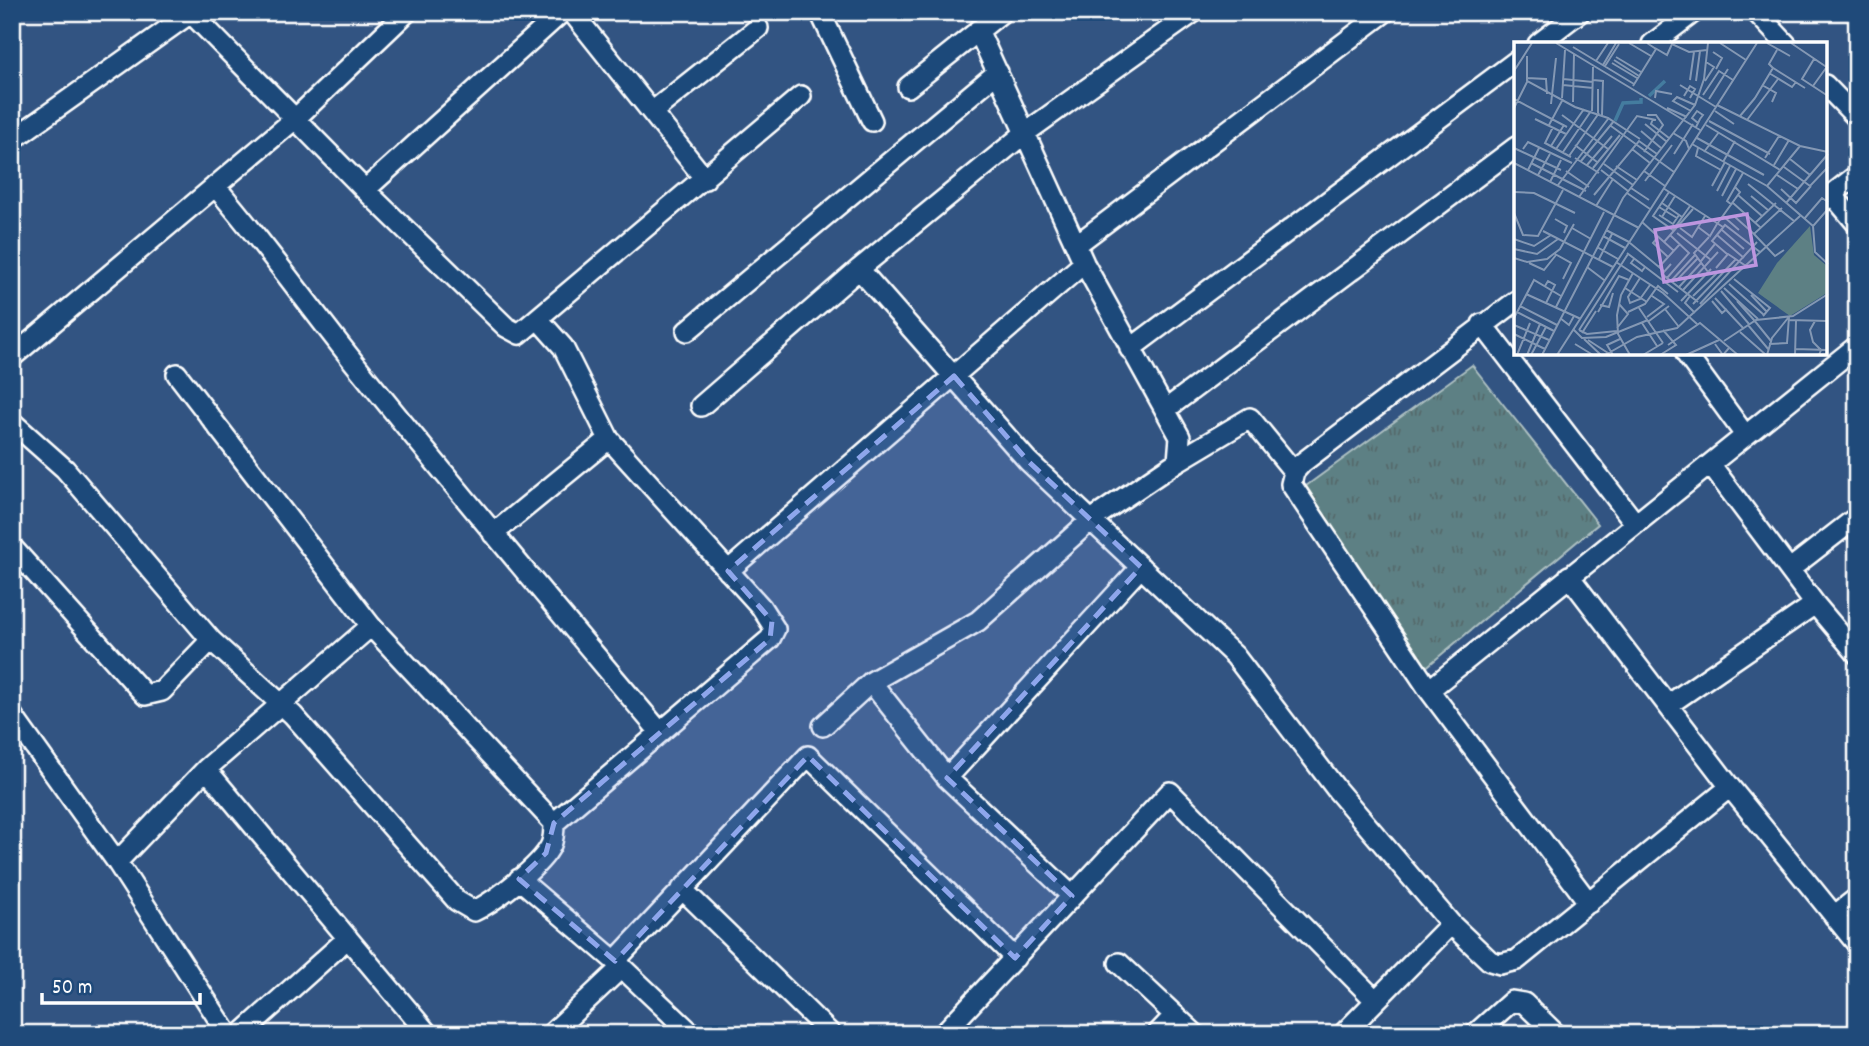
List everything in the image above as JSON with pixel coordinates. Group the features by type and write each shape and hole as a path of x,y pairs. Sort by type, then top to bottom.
{"street":[{"path":"12,357 295,119 407,12"},
{"path":"365,190 562,12"},
{"path":"572,12 705,179"},
{"path":"820,12 872,121"},
{"path":"908,87 1002,12"},
{"path":"701,406 859,269 1025,133 1194,12"},
{"path":"728,571 954,376 1080,254 1385,12"},
{"path":"1541,42 1580,12"},
{"path":"1655,42 1694,12"},
{"path":"1756,12 1784,42"},
{"path":"12,140 192,13 365,190 511,331 519,334 540,320 801,96"},
{"path":"652,112 758,28"},
{"path":"978,30 1080,254 1180,437 1178,461"},
{"path":"1130,349 1514,62"},
{"path":"687,331 998,72"},
{"path":"1827,87 1857,118"},
{"path":"1165,410 1514,148"},
{"path":"1857,174 1828,197 1857,224"},
{"path":"215,186 262,241 302,298 493,534 660,732"},
{"path":"859,269 1028,461 1235,656 1338,790 1451,924 1490,961 1509,963 1589,903 1730,788"},
{"path":"1514,302 1482,324 1294,472 1290,485 1429,690 1589,903"},
{"path":"12,422 65,469 211,640 281,705 465,908 474,911 482,908 519,879 546,853 551,844 554,823 770,639 775,629 772,621 609,439 563,347 540,320"},
{"path":"1482,324 1635,523"},
{"path":"1429,690 1857,346"},
{"path":"1687,355 1745,435"},
{"path":"177,374 371,626 554,823"},
{"path":"823,726 871,682 978,621 1091,520 1178,461 1250,418 1294,472"},
{"path":"493,534 609,439"},
{"path":"1710,464 1815,604 1857,654"},
{"path":"1790,569 1857,517"},
{"path":"12,547 145,695 162,691 211,640"},
{"path":"947,778 1141,567"},
{"path":"1569,576 1730,788 1857,944"},
{"path":"1668,705 1815,604"},
{"path":"117,862 206,769 371,626"},
{"path":"871,682 947,778 1072,896"},
{"path":"12,715 117,862 228,1034"},
{"path":"551,1034 619,964 682,889 808,756 1014,958"},
{"path":"206,769 428,1034"},
{"path":"943,1034 1170,792 1376,1000"},
{"path":"519,879 619,964 692,1034"},
{"path":"682,889 831,1034"},
{"path":"1834,916 1857,898"},
{"path":"1343,1034 1451,924"},
{"path":"241,1034 348,938"},
{"path":"1119,963 1195,1034"},
{"path":"1475,1034 1512,1001 1524,1003 1556,1034"},
{"path":"1157,1034 1175,1015"}],"highlighted area":[{"path":"954,376 1028,461 1141,567 947,778 1072,896 1015,958 808,756 615,961 519,879 546,853 554,823 770,639 772,621 728,571"}],"green space":[{"path":"1472,365 1598,524 1424,669 1306,486"}]}
